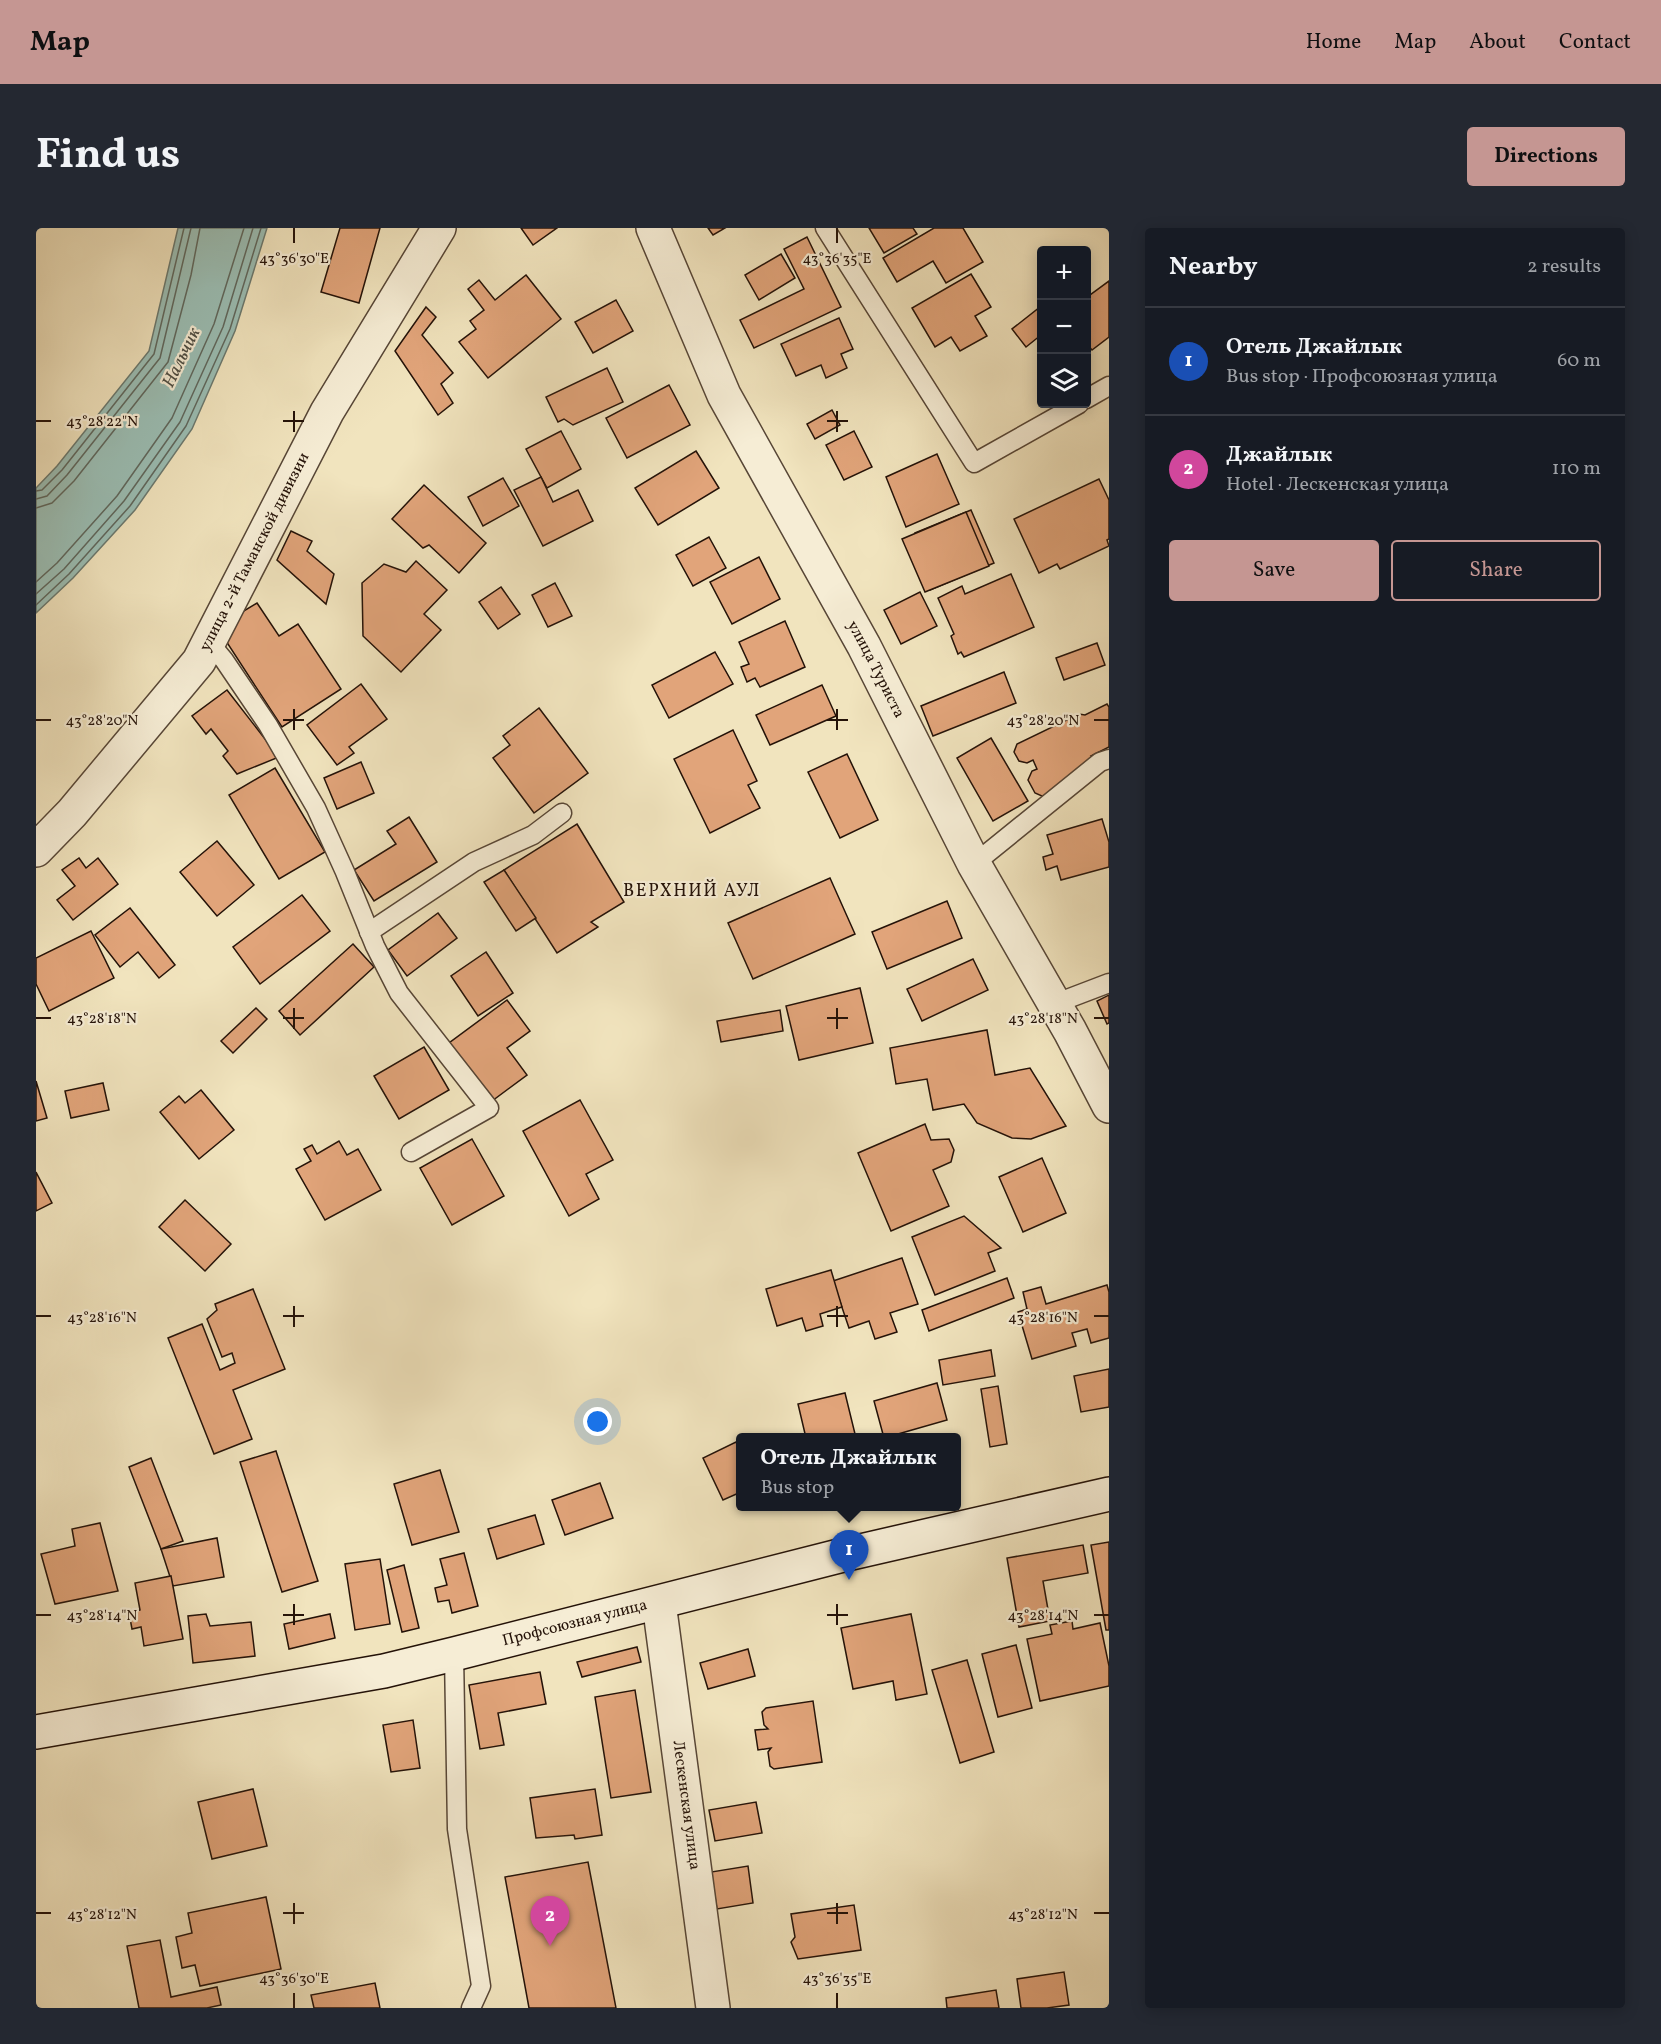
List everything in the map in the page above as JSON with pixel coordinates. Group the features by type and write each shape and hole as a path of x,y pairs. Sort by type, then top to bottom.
{"street":[{"name":"улица 2-й Таманской дивизии","path":"36,850 72,813 192,670 209,642 327,412 439,228"},
{"name":"улица Туриста","path":"653,228 724,395 864,646 974,864 1109,1106"},
{"name":"Профсоюзная улица","path":"36,1732 384,1671 843,1555 1109,1494"},
{"name":"Лескенская улица","path":"659,1603 713,2008"}],"lane":[{"path":"825,228 975,464 1072,408"},
{"path":"1091,396 1109,386"},
{"path":"209,642 268,725 316,808 369,932 399,993 489,1108 411,1152"},
{"path":"974,864 1100,762 1109,759"},
{"path":"369,932 474,862 533,835 562,813"},
{"path":"1054,1004 1109,983"},
{"path":"454,1654 457,1829 481,1986 471,2008"}],"water":[{"name":"Нальчик","path":"178,228 267,228 235,331 192,429 135,510 73,578 36,613 36,488 57,466 149,351"}],"building":[{"path":"340,228 380,228 359,303 321,292"},
{"path":"521,228 557,228 533,245"},
{"path":"708,228 725,228 713,235"},
{"path":"869,228 913,228 917,234 884,253"},
{"path":"934,228 963,228 983,262 946,283 933,261 897,282 883,258"},
{"path":"807,237 841,307 754,348 740,320 804,289 784,249"},
{"path":"781,254 795,278 759,300 745,275"},
{"path":"971,274 991,307 975,316 987,336 960,351 951,337 935,347 912,308"},
{"path":"526,275 561,319 488,378 459,342 476,329 470,321 484,310 468,289 479,280 495,300"},
{"path":"1109,281 1109,337 1092,350 1091,349 1091,294"},
{"path":"616,300 633,331 593,353 575,322"},
{"path":"426,307 436,317 422,335 453,373 441,384 453,403 438,415 395,351"},
{"path":"1037,309 1037,338 1026,347 1012,329"},
{"path":"839,318 853,349 841,354 847,368 826,378 821,365 796,376 781,344"},
{"path":"607,368 623,402 573,425 564,419 558,422 546,397"},
{"path":"669,385 690,425 627,458 606,418"},
{"path":"832,410 840,425 815,439 807,424"},
{"path":"561,431 581,469 547,488 526,449"},
{"path":"854,431 872,467 844,480 826,445"},
{"path":"696,451 719,488 658,525 635,488"},
{"path":"937,454 959,504 906,527 886,477"},
{"path":"541,477 553,502 578,490 593,521 543,546 514,490"},
{"path":"503,478 519,506 483,526 468,497"},
{"path":"1099,479 1109,500 1109,539 1107,540 1109,546 1060,569 1057,564 1039,573 1014,519"},
{"path":"424,485 486,543 459,573 429,545 423,548 392,519"},
{"path":"971,510 994,563 930,590 916,556 923,553 915,533"},
{"path":"966,512 989,566 925,592 902,539"},
{"path":"291,531 312,541 307,551 334,574 326,604 277,560"},
{"path":"709,537 726,568 693,586 676,555"},
{"path":"759,557 780,599 732,624 710,582"},
{"path":"416,561 447,590 424,614 441,630 401,672 363,636 362,583 384,564 406,572"},
{"path":"1011,574 1034,627 964,657 961,652 958,654 951,636 954,634 938,598 962,586 965,594"},
{"path":"555,583 572,616 548,627 532,595"},
{"path":"501,587 520,614 498,629 479,602"},
{"path":"920,592 937,626 901,644 884,610"},
{"path":"257,603 279,636 298,624 341,689 282,727 226,641 242,612"},
{"path":"785,621 805,667 760,687 755,678 747,682 741,667 749,664 739,642"},
{"path":"1097,643 1105,665 1064,680 1056,658"},
{"path":"715,652 733,684 669,718 652,685"},
{"path":"1004,672 1016,703 933,736 921,706"},
{"path":"361,684 387,719 349,747 354,753 337,765 307,725"},
{"path":"822,685 836,716 770,745 756,715"},
{"path":"227,690 279,757 237,774 223,756 228,751 211,729 206,734 192,716"},
{"path":"1107,704 1109,707 1109,747 1091,756 1093,758 1044,797 1035,793 1028,780 1032,771 1037,769 1033,760 1027,763 1019,761 1014,752 1017,744 1079,714 1085,715"},
{"path":"539,708 588,773 534,813 493,758 510,745 503,736"},
{"path":"733,730 757,781 748,785 760,808 710,833 674,759"},
{"path":"991,738 1028,801 993,821 957,758"},
{"path":"847,754 878,820 840,838 808,772"},
{"path":"361,762 374,793 337,809 324,778"},
{"path":"275,768 325,852 279,879 229,795"},
{"path":"409,817 437,862 374,901 354,870 396,844 387,831"},
{"path":"1102,819 1109,842 1109,867 1061,880 1057,866 1046,870 1043,857 1053,854 1047,835"},
{"path":"577,824 624,902 591,922 598,927 557,953 504,870"},
{"path":"217,841 254,885 217,916 180,872"},
{"path":"79,858 86,868 98,858 118,884 73,920 57,900 75,886 62,870"},
{"path":"504,870 536,918 516,931 484,882"},
{"path":"830,878 855,934 753,979 728,923"},
{"path":"302,895 330,931 260,984 233,947"},
{"path":"947,901 962,938 887,969 872,932"},
{"path":"130,908 175,965 159,978 138,952 120,967 95,935"},
{"path":"438,913 457,938 407,976 388,950"},
{"path":"91,931 114,978 49,1011 36,984 36,958"},
{"path":"353,944 374,967 300,1035 279,1011"},
{"path":"486,952 513,993 478,1016 451,976"},
{"path":"973,959 988,990 922,1021 907,989"},
{"path":"860,988 873,1043 799,1060 786,1006"},
{"path":"1109,995 1109,1023 1107,1024 1097,1001"},
{"path":"507,1000 530,1031 507,1048 527,1075 492,1101 449,1043"},
{"path":"256,1008 267,1019 233,1053 221,1041"},
{"path":"780,1010 783,1031 721,1042 717,1021"},
{"path":"987,1030 995,1075 1030,1068 1066,1126 1031,1139 1012,1138 977,1123 964,1104 933,1110 927,1079 896,1084 890,1048"},
{"path":"424,1047 449,1090 399,1119 374,1076"},
{"path":"36,1081 47,1118 36,1121"},
{"path":"103,1083 109,1110 71,1118 65,1091"},
{"path":"201,1090 234,1130 199,1159 160,1112 179,1096 185,1103"},
{"path":"580,1100 613,1160 586,1174 599,1199 569,1216 523,1131"},
{"path":"925,1124 931,1140 949,1139 954,1150 951,1162 933,1170 949,1206 891,1231 858,1153"},
{"path":"472,1139 504,1196 452,1225 420,1168"},
{"path":"339,1141 347,1155 358,1149 381,1190 325,1220 296,1169 311,1161 304,1149 312,1145 317,1154"},
{"path":"1042,1158 1066,1213 1023,1232 999,1177"},
{"path":"36,1172 52,1203 36,1211"},
{"path":"185,1200 231,1244 205,1271 159,1227"},
{"path":"964,1216 1001,1248 988,1253 995,1271 935,1295 912,1237"},
{"path":"902,1258 918,1304 890,1313 897,1332 875,1339 869,1321 849,1328 833,1281"},
{"path":"831,1270 842,1307 820,1314 823,1326 806,1331 802,1318 777,1326 766,1289"},
{"path":"1007,1278 1014,1298 929,1331 922,1310"},
{"path":"1107,1285 1109,1338 1091,1343 1087,1329 1072,1333 1076,1346 1032,1359 1018,1312 1027,1309 1023,1292 1041,1287 1046,1304"},
{"path":"253,1289 285,1369 233,1390 252,1439 214,1454 168,1338 202,1324 220,1370 235,1363 232,1353 222,1357 207,1319 217,1310 215,1304"},
{"path":"991,1350 995,1376 943,1385 939,1360"},
{"path":"1109,1369 1109,1407 1081,1412 1074,1376"},
{"path":"937,1383 947,1420 902,1433 883,1433 874,1401"},
{"path":"998,1386 1007,1444 990,1447 981,1389"},
{"path":"845,1393 855,1433 805,1433 798,1404"},
{"path":"736,1442 736,1494 723,1500 703,1458"},
{"path":"276,1451 318,1581 282,1592 240,1462"},
{"path":"151,1458 183,1541 161,1549 129,1467"},
{"path":"440,1470 459,1532 412,1545 394,1484"},
{"path":"600,1483 613,1518 565,1535 552,1500"},
{"path":"535,1515 544,1544 497,1559 488,1529"},
{"path":"100,1523 118,1591 55,1604 41,1554 75,1546 72,1529"},
{"path":"217,1538 224,1577 173,1586 161,1549"},
{"path":"1109,1542 1109,1630 1106,1630 1091,1545"},
{"path":"1083,1545 1088,1573 1043,1581 1050,1621 1019,1627 1007,1558"},
{"path":"464,1553 478,1606 452,1613 449,1600 438,1602 435,1588 447,1585 440,1559"},
{"path":"380,1559 390,1624 355,1630 345,1564"},
{"path":"404,1565 419,1628 402,1632 387,1570"},
{"path":"171,1576 183,1639 144,1646 141,1627 132,1629 129,1613 140,1610 135,1583"},
{"path":"206,1614 210,1626 251,1622 255,1656 193,1663 188,1616"},
{"path":"330,1614 335,1638 289,1649 284,1624"},
{"path":"911,1614 927,1694 896,1700 893,1681 853,1689 841,1628"},
{"path":"1072,1621 1073,1629 1100,1623 1109,1666 1109,1686 1040,1701 1027,1639 1052,1634 1050,1625"},
{"path":"1016,1645 1032,1708 998,1717 982,1654"},
{"path":"637,1647 641,1662 582,1677 577,1662"},
{"path":"748,1649 755,1676 708,1689 700,1663"},
{"path":"967,1660 994,1752 960,1763 932,1670"},
{"path":"540,1672 546,1704 498,1713 504,1745 480,1749 469,1685"},
{"path":"635,1690 651,1792 611,1798 595,1697"},
{"path":"813,1701 822,1762 774,1769 770,1766 768,1752 771,1748 758,1750 755,1730 768,1729 764,1725 762,1712 766,1708"},
{"path":"413,1720 420,1768 391,1772 383,1725"},
{"path":"253,1789 267,1846 212,1859 198,1802"},
{"path":"595,1789 602,1835 575,1839 574,1835 536,1838 530,1798"},
{"path":"756,1802 762,1833 715,1841 709,1810"},
{"path":"588,1862 616,2008 529,2008 505,1877"},
{"path":"748,1866 753,1903 717,1909 711,1872"},
{"path":"266,1897 281,1969 200,1986 195,1965 182,1968 176,1937 192,1933 188,1913"},
{"path":"854,1905 861,1950 798,1959 791,1942 795,1937 791,1914"},
{"path":"160,1940 171,1997 217,1987 221,2005 207,2008 139,2008 127,1946"},
{"path":"1064,1972 1069,2005 1021,2008 1017,1979"},
{"path":"375,1983 380,2008 314,2008 311,1995"},
{"path":"996,1990 999,2008 947,2008 946,1998"}],"place":[{"name":"Отель Джайлык","path":"849,1580"},
{"name":"Джайлык","path":"550,1946"}],"district":[{"name":"ВЕРХНИЙ АУЛ","path":"692,891"}]}
